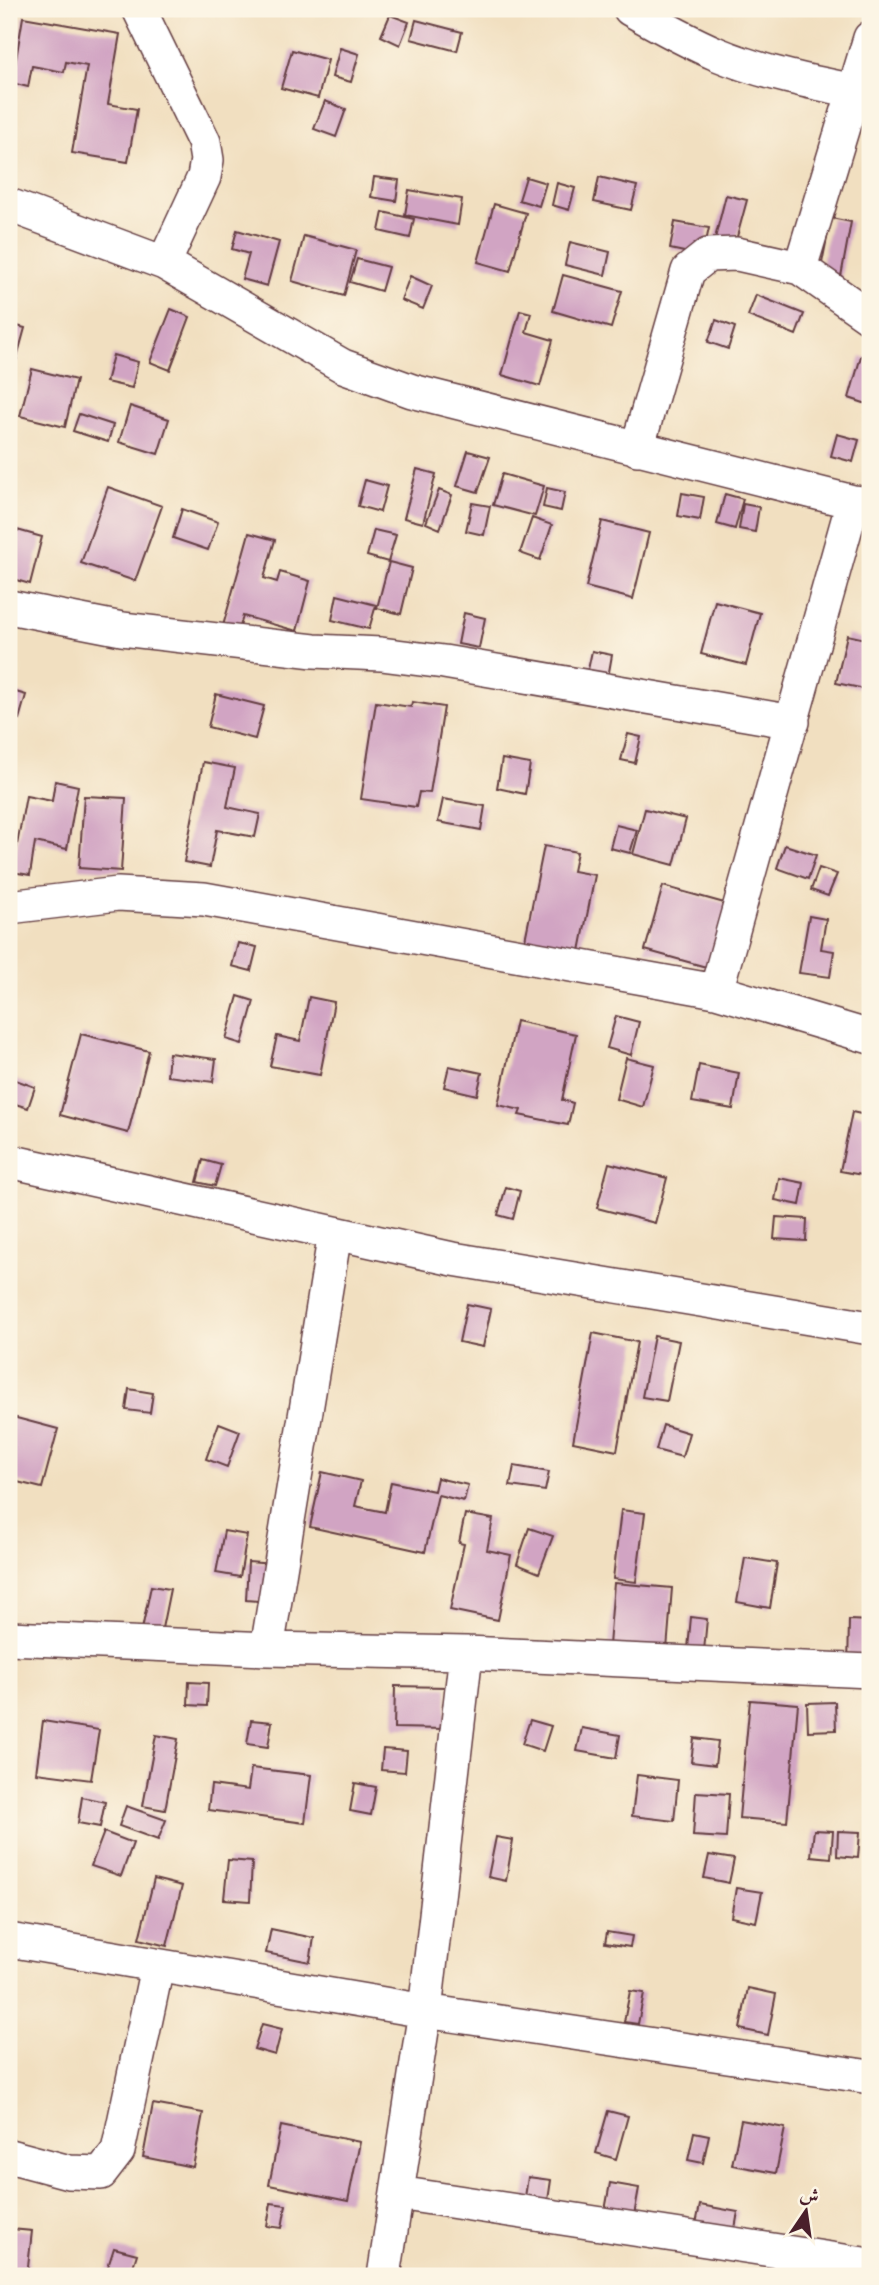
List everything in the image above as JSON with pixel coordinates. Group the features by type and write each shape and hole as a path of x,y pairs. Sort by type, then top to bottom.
{"street":[{"path":"139,9 204,142 207,160 204,177 164,263"},
{"path":"630,9 682,38 720,55 760,69 862,92"},
{"path":"800,268 862,92 870,38"},
{"path":"9,205 164,263 343,366 412,391 861,503 793,722 716,991"},
{"path":"637,449 688,271 708,256 737,254 800,268 870,317"},
{"path":"9,607 122,629 314,651 381,654 444,662 793,722"},
{"path":"9,907 118,894 204,899 716,991 870,1037"},
{"path":"9,1161 453,1259 870,1328"},
{"path":"267,1649 335,1233"},
{"path":"9,1638 267,1649 466,1653 870,1671"},
{"path":"384,2276 425,2011 466,1653"},
{"path":"9,1940 425,2011 870,2077"},
{"path":"9,2156 69,2172 101,2174 118,2151 157,1967"},
{"path":"398,2193 870,2265"}],"building":[{"path":"390,15 409,22 400,45 381,36"},
{"path":"23,17 120,34 108,104 137,109 128,162 72,153 87,66 66,62 64,72 32,66 28,87 12,83"},
{"path":"416,20 462,32 457,51 411,39"},
{"path":"340,48 359,54 351,82 332,77"},
{"path":"292,50 328,60 318,98 281,88"},
{"path":"325,101 346,109 336,137 314,129"},
{"path":"374,177 399,180 396,201 371,197"},
{"path":"526,177 546,183 539,206 519,200"},
{"path":"599,177 637,186 631,210 594,202"},
{"path":"557,183 575,188 569,210 552,205"},
{"path":"409,190 462,199 458,225 405,215"},
{"path":"726,195 747,200 732,255 712,250"},
{"path":"494,204 526,213 510,271 478,262"},
{"path":"383,212 414,219 410,238 379,231"},
{"path":"831,218 851,222 840,282 819,278"},
{"path":"675,222 709,228 703,256 670,249"},
{"path":"237,230 279,242 267,286 242,279 249,254 232,249"},
{"path":"304,236 356,250 344,296 292,281"},
{"path":"570,242 610,252 605,275 565,265"},
{"path":"357,259 388,267 381,291 350,282"},
{"path":"563,275 622,291 611,328 553,311"},
{"path":"410,276 432,286 423,309 401,300"},
{"path":"756,295 804,314 796,335 748,316"},
{"path":"171,309 190,317 170,370 150,362"},
{"path":"520,310 531,313 526,332 553,340 540,386 502,375"},
{"path":"716,320 735,327 728,349 708,342"},
{"path":"9,324 25,328 14,368 9,367"},
{"path":"113,355 138,362 132,388 106,382"},
{"path":"861,356 870,359 870,405 849,398"},
{"path":"32,369 76,380 65,427 20,416"},
{"path":"130,406 169,419 158,454 119,442"},
{"path":"79,414 113,425 108,442 73,431"},
{"path":"837,434 859,440 853,462 831,456"},
{"path":"468,451 490,457 478,492 457,486"},
{"path":"417,469 436,474 423,523 404,518"},
{"path":"502,474 544,486 535,516 493,505"},
{"path":"365,480 387,486 380,512 358,506"},
{"path":"108,487 162,506 135,581 81,563"},
{"path":"547,488 565,492 561,511 543,507"},
{"path":"439,490 452,495 440,529 426,523"},
{"path":"682,493 704,497 700,520 678,516"},
{"path":"725,494 743,499 735,529 717,524"},
{"path":"472,503 490,506 484,535 466,531"},
{"path":"743,504 759,507 755,532 739,529"},
{"path":"182,509 218,522 208,550 173,538"},
{"path":"532,518 552,525 540,560 520,553"},
{"path":"602,521 649,533 633,599 586,587"},
{"path":"10,528 42,537 30,584 9,578"},
{"path":"374,530 396,535 388,562 367,556"},
{"path":"249,533 275,540 264,578 277,582 280,572 310,581 297,631 243,616 237,637 221,633"},
{"path":"389,562 412,568 401,614 377,608"},
{"path":"337,595 376,605 369,629 332,620"},
{"path":"715,601 760,613 746,665 701,654"},
{"path":"464,613 485,618 479,648 458,644"},
{"path":"847,635 870,640 870,690 836,683"},
{"path":"592,651 612,655 607,683 586,679"},
{"path":"9,690 26,695 19,719 9,716"},
{"path":"216,694 264,706 255,739 208,727"},
{"path":"376,702 411,707 412,702 444,707 430,793 419,792 416,807 361,799"},
{"path":"628,734 641,737 635,763 621,760"},
{"path":"502,759 530,764 525,794 497,788"},
{"path":"203,762 235,768 227,807 260,814 255,837 217,830 210,867 184,862"},
{"path":"55,781 78,786 67,849 35,842 30,875 12,872 26,796 52,801"},
{"path":"84,796 126,798 121,871 79,868"},
{"path":"443,799 485,806 481,830 438,822"},
{"path":"645,809 686,819 674,865 633,854"},
{"path":"616,825 637,830 630,853 610,848"},
{"path":"785,845 816,855 808,879 777,868"},
{"path":"544,846 577,852 573,871 595,875 580,951 525,940"},
{"path":"819,868 837,874 828,896 811,890"},
{"path":"663,886 735,906 717,970 645,950"},
{"path":"809,916 826,919 821,949 834,951 830,977 799,973"},
{"path":"238,943 257,947 251,971 232,966"},
{"path":"238,996 254,1001 242,1044 226,1039"},
{"path":"309,997 334,1002 320,1075 270,1066 277,1036 300,1041"},
{"path":"616,1016 639,1022 631,1055 607,1048"},
{"path":"516,1021 576,1034 562,1100 573,1103 568,1125 519,1115 521,1110 498,1105"},
{"path":"81,1034 149,1051 128,1133 60,1115"},
{"path":"169,1053 216,1059 213,1082 167,1076"},
{"path":"626,1058 654,1065 643,1107 616,1099"},
{"path":"699,1065 739,1073 733,1109 692,1102"},
{"path":"449,1066 482,1073 477,1095 444,1087"},
{"path":"13,1079 35,1087 28,1108 9,1102"},
{"path":"852,1112 870,1116 868,1176 840,1171"},
{"path":"203,1160 221,1165 215,1186 197,1182"},
{"path":"609,1163 667,1178 655,1223 597,1208"},
{"path":"779,1178 804,1183 800,1205 775,1200"},
{"path":"506,1187 520,1191 513,1219 498,1215"},
{"path":"776,1217 807,1219 806,1241 774,1239"},
{"path":"467,1304 491,1309 483,1347 459,1342"},
{"path":"593,1333 637,1342 617,1451 573,1442"},
{"path":"654,1336 679,1341 667,1401 642,1397"},
{"path":"129,1389 153,1393 150,1413 126,1410"},
{"path":"9,1416 58,1429 42,1488 9,1480"},
{"path":"219,1423 240,1431 227,1467 206,1459"},
{"path":"663,1425 689,1433 682,1457 656,1450"},
{"path":"514,1466 549,1472 545,1491 510,1486"},
{"path":"322,1472 361,1481 355,1506 385,1512 391,1482 434,1491 437,1478 468,1485 464,1501 438,1495 425,1552 310,1527"},
{"path":"621,1510 645,1513 636,1582 613,1579"},
{"path":"465,1514 493,1519 487,1550 511,1555 498,1620 450,1610 464,1544 459,1543"},
{"path":"529,1528 553,1536 539,1573 517,1564"},
{"path":"224,1531 247,1535 240,1577 216,1573"},
{"path":"745,1558 777,1563 770,1608 737,1602"},
{"path":"248,1562 273,1564 271,1602 246,1600"},
{"path":"614,1583 672,1588 666,1662 608,1658"},
{"path":"151,1586 170,1589 158,1648 139,1644"},
{"path":"691,1617 707,1619 703,1661 687,1659"},
{"path":"849,1620 870,1621 870,1669 848,1669"},
{"path":"189,1682 208,1683 207,1706 188,1705"},
{"path":"395,1686 447,1687 446,1729 394,1728"},
{"path":"750,1700 798,1704 787,1822 739,1818"},
{"path":"835,1702 836,1730 808,1731 807,1703"},
{"path":"251,1720 272,1722 268,1747 247,1744"},
{"path":"530,1720 551,1726 543,1751 522,1744"},
{"path":"43,1721 99,1730 91,1780 36,1773"},
{"path":"582,1728 620,1735 616,1758 577,1751"},
{"path":"156,1735 178,1739 165,1810 143,1806"},
{"path":"694,1738 718,1741 715,1765 691,1762"},
{"path":"383,1749 407,1751 405,1772 381,1770"},
{"path":"251,1768 311,1775 305,1823 208,1810 211,1785 248,1790"},
{"path":"637,1775 678,1780 674,1821 632,1816"},
{"path":"355,1783 376,1787 371,1815 350,1811"},
{"path":"696,1792 729,1794 726,1838 693,1836"},
{"path":"82,1797 105,1802 100,1827 78,1823"},
{"path":"126,1806 166,1820 158,1840 119,1826"},
{"path":"814,1830 833,1831 831,1858 811,1856"},
{"path":"838,1831 860,1832 858,1858 837,1856"},
{"path":"104,1832 133,1843 121,1876 91,1866"},
{"path":"496,1837 513,1840 506,1881 488,1877"},
{"path":"709,1855 734,1859 729,1883 704,1878"},
{"path":"228,1860 252,1862 250,1901 224,1899"},
{"path":"154,1879 182,1886 167,1946 139,1939"},
{"path":"736,1888 762,1892 756,1922 731,1917"},
{"path":"271,1929 314,1938 310,1962 266,1953"},
{"path":"607,1932 632,1936 630,1947 605,1943"},
{"path":"748,1988 776,1994 768,2035 740,2029"},
{"path":"630,1991 644,1993 638,2024 624,2022"},
{"path":"262,2024 282,2029 275,2055 254,2049"},
{"path":"153,2104 203,2113 193,2167 143,2157"},
{"path":"608,2111 628,2116 616,2159 596,2153"},
{"path":"741,2120 785,2128 776,2173 732,2165"},
{"path":"281,2126 360,2142 348,2201 269,2185"},
{"path":"694,2132 709,2135 703,2163 688,2160"},
{"path":"528,2177 551,2180 547,2207 524,2204"},
{"path":"610,2183 639,2188 633,2221 604,2216"},
{"path":"271,2203 286,2205 282,2228 267,2226"},
{"path":"700,2205 738,2212 731,2251 692,2243"},
{"path":"11,2229 32,2231 27,2276 9,2274"},
{"path":"114,2248 137,2254 130,2276 106,2273"}]}
